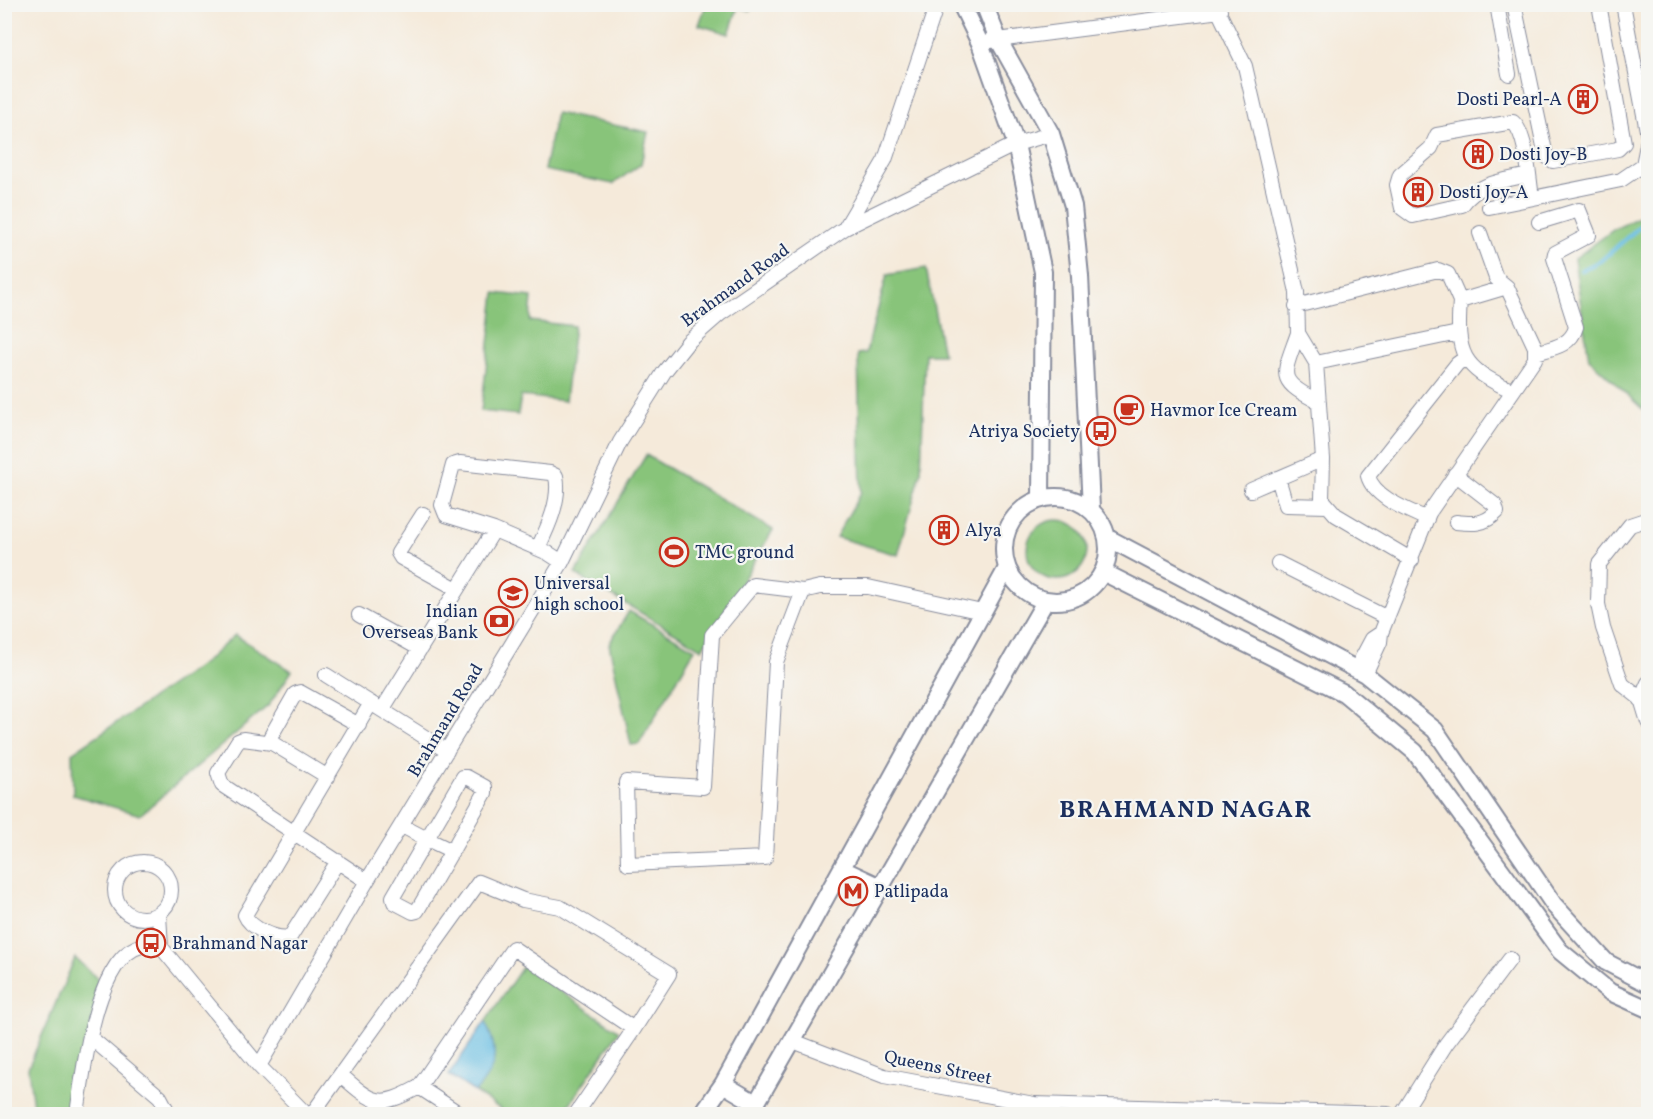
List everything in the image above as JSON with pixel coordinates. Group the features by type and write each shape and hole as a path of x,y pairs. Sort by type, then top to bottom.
{"street":[{"name":"Brahmand Road","path":"845,228 885,160 937,4"},
{"path":"961,4 980,42 1016,144 1042,272 1041,498"},
{"path":"984,4 998,39 1051,134 1073,206 1080,276 1091,509"},
{"path":"1497,4 1509,74"},
{"path":"1514,4 1546,156 1553,161 1618,150 1624,143 1599,4"},
{"path":"1623,4 1648,136"},
{"path":"980,42 1217,8 1245,66 1296,286 1298,333 1287,366 1287,379 1293,389 1319,402"},
{"path":"1529,175 1485,184 1470,195 1462,205 1413,216 1402,208 1397,185 1401,175 1431,148 1437,135 1513,122 1520,128 1529,175 1532,198"},
{"name":"Brahmand Road","path":"259,1066 368,881 562,562 620,442 664,372 688,342 726,310 845,228 1016,144 1051,134"},
{"path":"1489,207 1621,180 1643,165 1648,140"},
{"path":"1535,353 1566,343 1574,335 1576,327 1554,258 1555,253 1589,235 1580,210 1539,222"},
{"path":"1361,671 1372,639 1381,633 1427,519 1511,390 1535,359 1535,347 1507,287 1496,278 1480,233"},
{"path":"1296,306 1438,270 1448,274 1460,301 1458,333 1465,358 1485,378 1511,390"},
{"path":"1460,301 1507,287"},
{"path":"1298,333 1316,363 1323,459 1322,499 1336,515 1412,560"},
{"path":"1316,363 1458,333"},
{"path":"1427,519 1391,501 1370,484 1368,476 1457,364 1465,358"},
{"path":"1251,489 1323,459"},
{"path":"538,548 551,520 558,484 556,476 550,473 472,464 453,465 442,505 443,512 449,517 494,530 538,548 562,562"},
{"path":"1455,474 1495,505 1497,512 1490,520 1479,524 1456,522"},
{"path":"1278,478 1286,505 1328,507"},
{"path":"1058,496 1076,500 1091,509 1101,522 1108,538 1108,555 1103,572 1094,586 1079,596 1063,601 1046,600 1029,594 1016,583 1007,568 1003,551 1005,534 1013,518 1025,506 1041,498 1058,496"},
{"path":"423,514 398,553 401,558 457,589"},
{"path":"1648,519 1630,525 1599,564 1598,604 1603,628 1622,684 1641,699 1648,722"},
{"path":"338,861 290,937 281,939 248,922 245,915 358,725 376,707 420,649 494,530"},
{"path":"1108,538 1361,671 1435,730 1554,905 1606,962 1648,984"},
{"path":"1278,563 1387,618"},
{"path":"702,1114 723,1084 1007,568"},
{"path":"1103,572 1344,693 1353,700 1415,752 1560,951 1610,992 1648,1009"},
{"path":"803,591 776,662 765,858 628,864 626,782 703,786 712,635 753,585 803,591 820,587 868,587 982,612"},
{"path":"723,1084 753,1109 1046,600"},
{"path":"359,615 420,649"},
{"path":"326,675 447,751"},
{"path":"1641,699 1648,684"},
{"path":"272,743 271,736 295,694 300,692 358,725"},
{"path":"328,777 272,743 243,739 238,741 218,773 222,785 368,881"},
{"path":"463,777 467,777 485,787 485,793 452,851 417,911 413,912 394,902 393,897 463,777"},
{"path":"402,826 452,851"},
{"path":"159,915 140,919 122,910 114,892 115,882 127,866 147,862 164,871 172,889 171,899 159,915 161,947"},
{"path":"842,869 881,887"},
{"path":"312,1114 479,882 523,900 560,908 669,975 576,1114"},
{"path":"77,1114 90,1036 100,996 114,970 128,952 151,943 161,947 259,1066 306,1114"},
{"path":"341,1075 367,1098 393,1101 419,1087 513,948 634,1029"},
{"path":"1402,1114 1446,1044 1510,959"},
{"path":"1593,978 1606,962"},
{"path":"90,1036 160,1097 169,1114"},
{"name":"Queens Street","path":"793,1041 884,1076 1033,1109 1388,1114"},
{"path":"419,1087 460,1114"}],"green space":[{"path":"706,4 753,5 751,11 738,7 729,34 699,25"},
{"path":"556,113 648,132 641,164 613,184 544,170"},
{"path":"1648,212 1648,414 1589,359 1574,259 1613,230"},
{"path":"926,268 943,354 925,354 921,473 898,555 836,537 861,492 858,354 866,353 887,275"},
{"path":"495,293 532,297 530,321 574,326 565,401 521,396 518,415 481,411"},
{"name":"TMC ground","path":"646,455 773,530 702,649 575,574"},
{"path":"1051,520 1063,520 1074,525 1082,533 1087,550 1085,562 1074,575 1063,580 1051,580 1040,575 1032,567 1027,556 1027,544 1032,533 1040,525"},
{"path":"629,611 695,649 639,744 631,745 609,644"},
{"path":"235,635 292,671 269,705 140,815 73,795 72,753 204,663"},
{"path":"75,958 101,982 71,1114 34,1114 28,1068"},
{"path":"523,966 619,1031 563,1114 508,1114 449,1075"}],"water":[{"path":"485,1022 493,1042 494,1059 488,1075 475,1092 449,1075"}],"waterway":[{"path":"1582,270 1602,260 1648,219"}],"place":[{"name":"Dosti Pearl-A","path":"1583,99"},
{"name":"Dosti Joy-B","path":"1478,154"},
{"name":"Dosti Joy-A","path":"1418,192"},
{"name":"Havmor Ice Cream","path":"1129,410"},
{"name":"Atriya Society","path":"1101,431"},
{"name":"Alya","path":"944,530"},
{"name":"TMC ground","path":"674,552"},
{"name":"Universal high school","path":"513,593"},
{"name":"Indian Overseas Bank","path":"499,621"},
{"name":"Patlipada","path":"853,891"},
{"name":"Brahmand Nagar","path":"151,943"}],"district":[{"name":"BRAHMAND NAGAR","path":"1186,809"}]}
